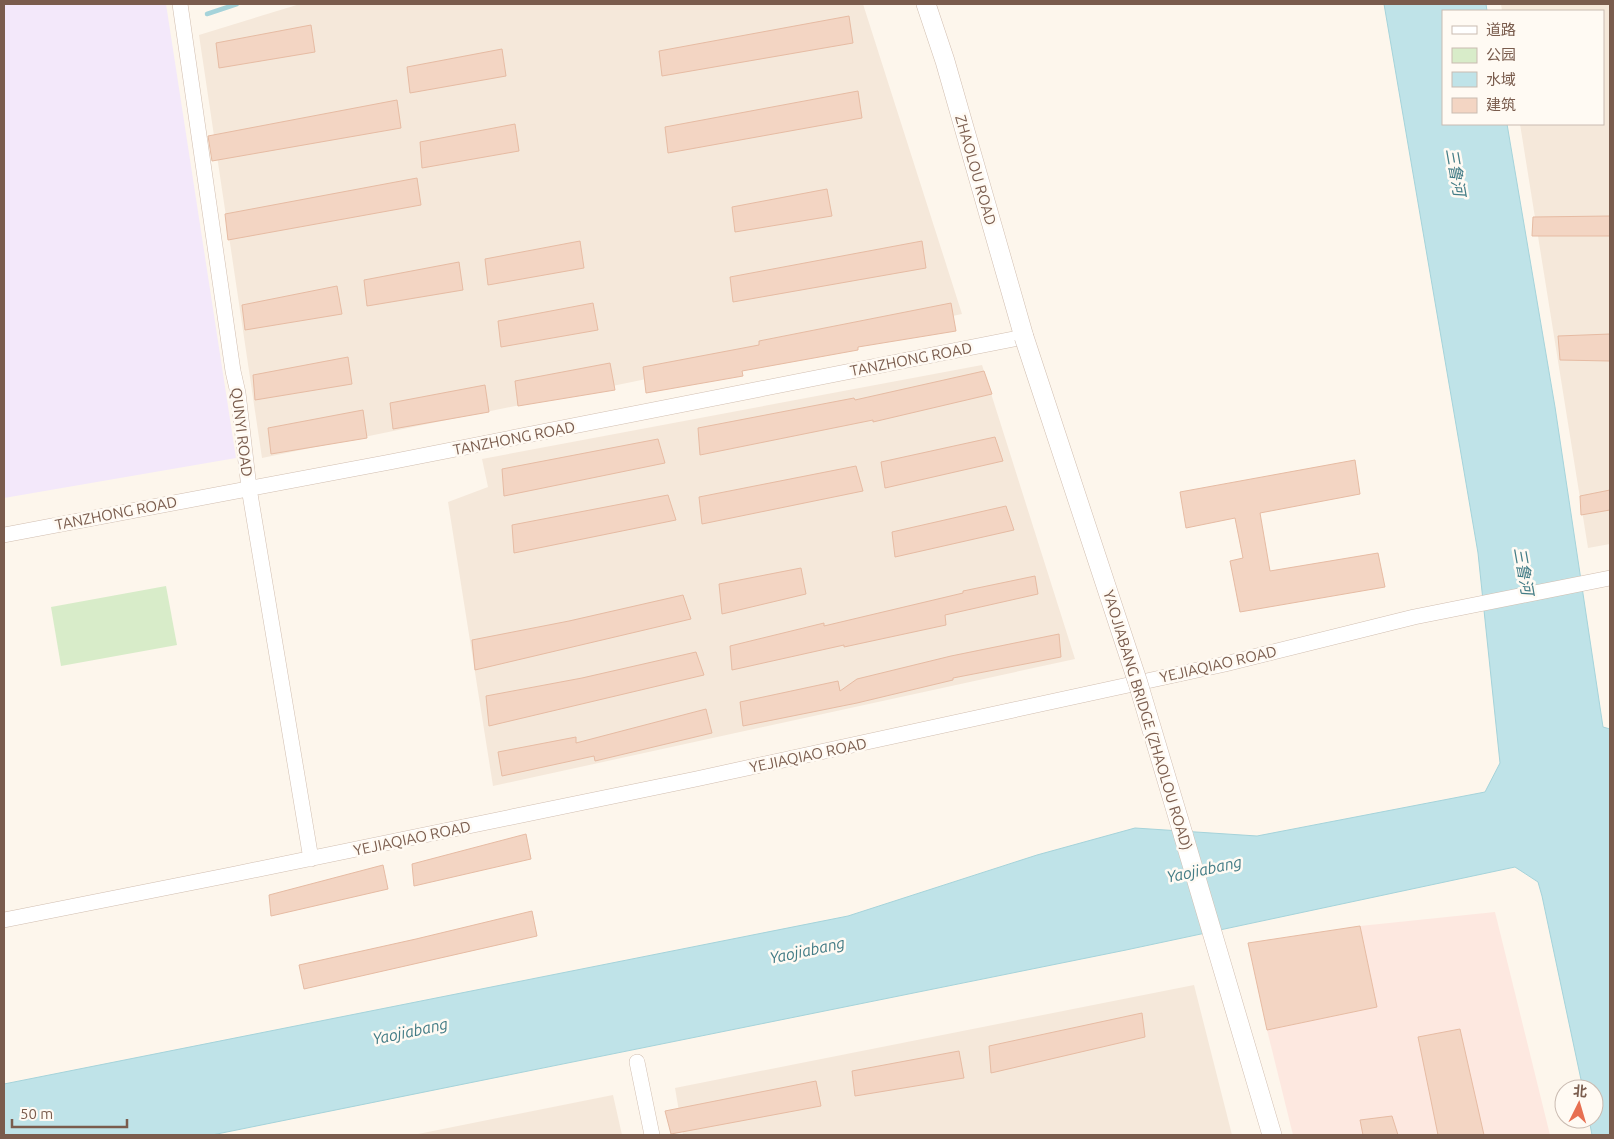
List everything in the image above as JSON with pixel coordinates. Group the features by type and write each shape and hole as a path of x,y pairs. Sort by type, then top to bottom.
{"street":[{"name":"QUNYI ROAD","path":"180,4 230,352 238,393 249,488 311,859"},
{"name":"ZHAOLOU ROAD","path":"926,4 945,61 1024,337"},
{"name":"TANZHONG ROAD","path":"4,535 399,460 1024,337"},
{"name":"YAOJIABANG BRIDGE (ZHAOLOU ROAD)","path":"1024,337 1138,683 1272,1135"},
{"name":"YEJIAQIAO ROAD","path":"4,920 311,859 696,779 1225,664 1414,617 1610,578"},
{"path":"637,1062 652,1135"}],"shaded area":[{"path":"4,4 166,4 236,458 4,498"},
{"path":"300,4 863,4 962,314 262,458 199,35"},
{"path":"1501,4 1610,4 1610,544 1588,548 1520,125 1604,125 1604,10 1502,10"},
{"path":"982,365 1075,659 493,786 448,502 488,487 482,459"},
{"path":"1495,912 1550,1135 1293,1135 1267,1030 1377,1007 1360,926"},
{"path":"1194,985 1232,1135 683,1135 675,1088"},
{"path":"613,1095 622,1135 413,1135"}],"green space":[{"path":"166,586 177,645 61,666 51,607"}],"water":[{"path":"1384,4 1486,4 1487,10 1442,10 1442,125 1507,125 1555,407 1603,727 1610,729 1610,1135 1592,1135 1591,1129 1604,1129 1604,1079 1581,1079 1538,882 1515,867 1126,950 212,1135 4,1135 4,1084 848,916 1037,855 1135,828 1257,836 1485,792 1500,763 1478,553"}],"building":[{"path":"849,16 853,43 662,76 659,51"},
{"path":"311,25 315,52 219,68 216,43"},
{"path":"502,49 506,76 410,93 407,67"},
{"path":"858,91 862,118 668,153 665,127"},
{"path":"397,100 401,128 212,161 208,136"},
{"path":"515,124 519,151 422,168 420,142"},
{"path":"417,178 421,205 228,240 225,214"},
{"path":"827,189 832,216 735,232 732,207"},
{"path":"1610,216 1610,236 1532,236 1533,217"},
{"path":"580,241 584,268 488,285 485,259"},
{"path":"922,241 926,268 733,302 730,277"},
{"path":"459,262 463,290 367,306 364,280"},
{"path":"337,286 342,314 245,330 242,305"},
{"path":"593,303 598,330 501,347 498,321"},
{"path":"951,303 956,331 858,347 858,350 742,371 743,376 646,393 643,367 759,345 759,341"},
{"path":"1610,334 1610,361 1560,360 1558,336"},
{"path":"348,357 352,384 255,400 253,375"},
{"path":"610,363 615,390 518,406 515,381"},
{"path":"984,371 992,394 873,422 873,420 700,455 698,428 854,398 855,400"},
{"path":"485,385 489,412 393,429 390,403"},
{"path":"363,410 367,438 271,454 268,428"},
{"path":"995,437 1003,461 885,488 881,462"},
{"path":"658,439 665,463 504,496 502,469"},
{"path":"1355,460 1360,494 1260,513 1270,571 1378,553 1385,587 1240,612 1230,561 1243,558 1235,518 1186,528 1180,492"},
{"path":"856,466 863,491 702,524 699,497"},
{"path":"1610,490 1610,510 1581,515 1580,496"},
{"path":"668,495 676,520 514,553 512,525"},
{"path":"1006,506 1014,530 895,557 892,532"},
{"path":"801,568 806,594 722,614 719,584"},
{"path":"1035,576 1038,594 945,615 946,625 732,670 730,646 824,623 824,626 963,593 963,591"},
{"path":"683,595 691,619 475,670 472,640 569,621"},
{"path":"1059,634 1061,657 953,678 953,680 857,703 743,726 740,702 838,681 840,691 857,679 951,656"},
{"path":"696,652 704,675 489,726 486,696 582,678"},
{"path":"706,709 712,733 595,761 594,756 502,776 498,752 576,737 576,743"},
{"path":"526,834 531,859 414,886 412,864"},
{"path":"383,865 388,889 271,916 269,895"},
{"path":"532,911 537,936 304,989 299,965"},
{"path":"1360,926 1377,1007 1267,1030 1248,943"},
{"path":"1142,1013 1145,1037 991,1073 989,1046"},
{"path":"1460,1029 1484,1135 1438,1135 1418,1037"},
{"path":"959,1051 964,1078 855,1096 852,1071"},
{"path":"816,1081 821,1106 671,1134 665,1111"},
{"path":"1392,1116 1398,1135 1363,1135 1360,1120"}],"waterway":[{"path":"207,14 237,4"}],"water label":[{"name":"三鲁河","path":"1456,172"},
{"name":"三鲁河","path":"1524,571"},
{"name":"Yaojiabang","path":"1204,869"},
{"name":"Yaojiabang","path":"807,950"},
{"name":"Yaojiabang","path":"410,1031"}]}
